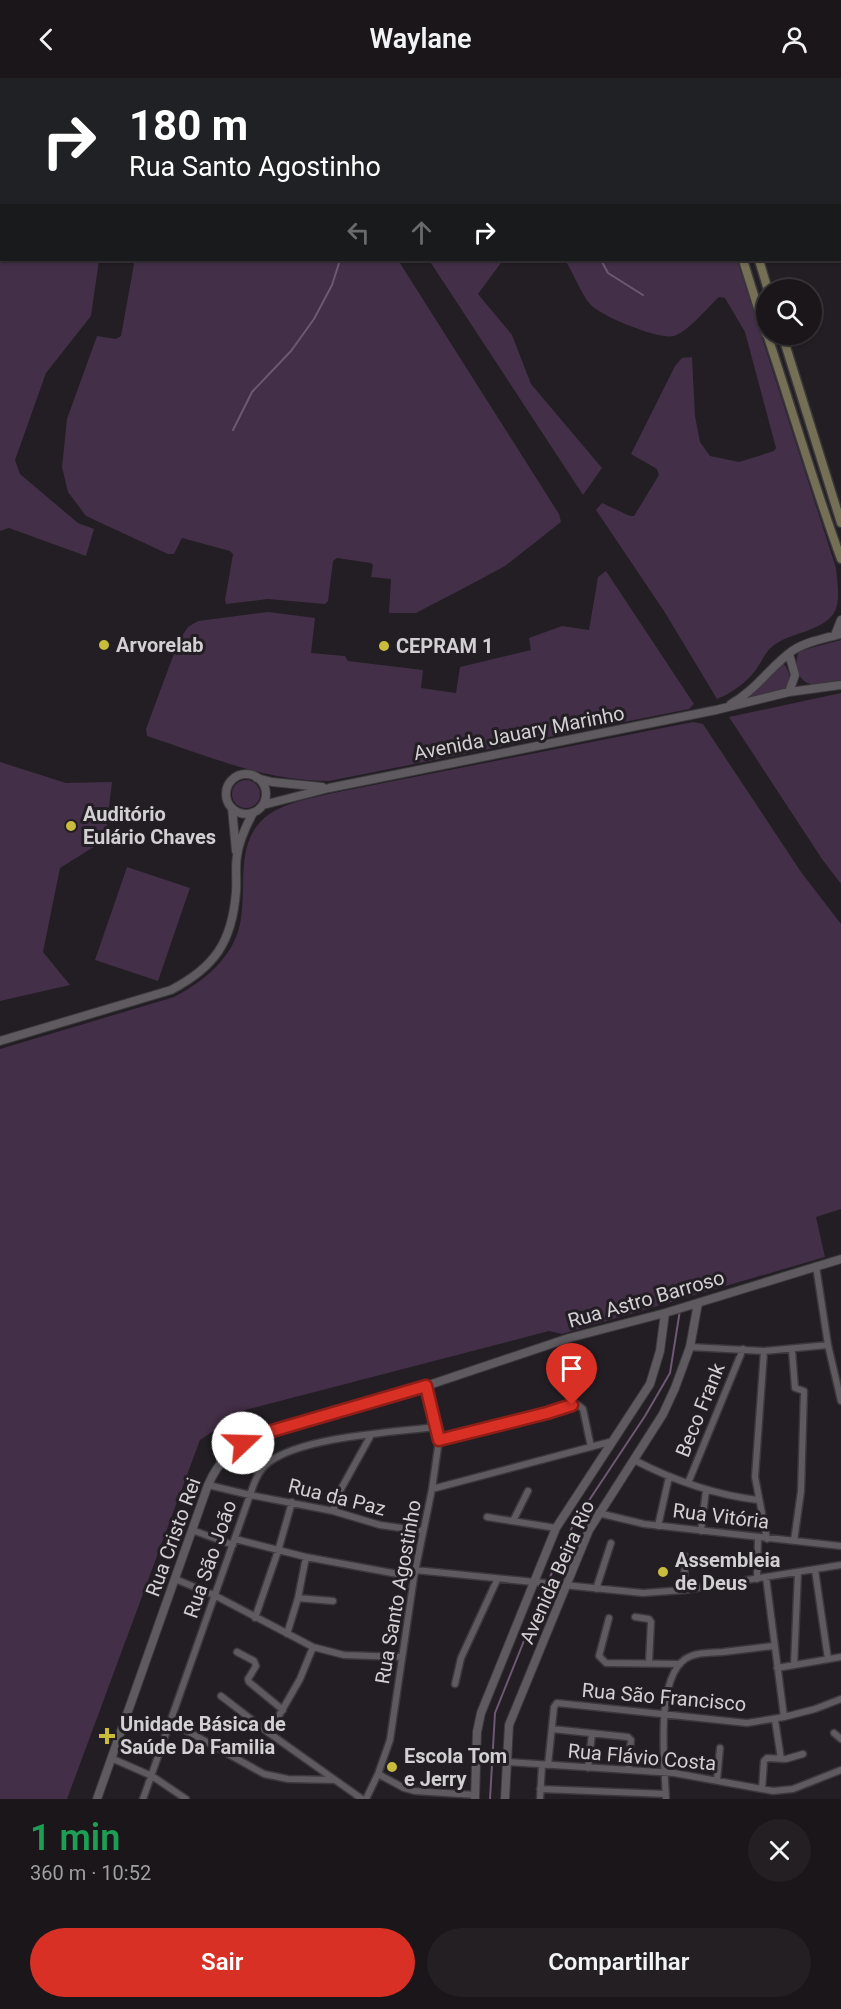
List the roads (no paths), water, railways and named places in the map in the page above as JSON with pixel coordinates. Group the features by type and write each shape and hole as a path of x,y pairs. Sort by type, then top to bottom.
{"main road":[{"path":"743,261 756,300"},
{"path":"759,261 765,279"},
{"path":"771,345 814,485 841,560"},
{"path":"785,345 841,523"}],"street":[{"path":"838,635 841,620"},
{"name":"Avenida Jauary Marinho","path":"716,711 741,698 789,654 804,645 838,635"},
{"path":"789,654 795,675 808,690"},
{"path":"789,692 795,675"},
{"name":"Avenida Jauary Marinho","path":"263,805 329,788 716,711 789,692 841,685"},
{"path":"0,1041 171,990 191,980 208,965 220,949 233,922 237,854 253,813 263,805 265,800 265,787 257,778 251,775 239,776 229,784 226,799 232,808 242,814 253,813"},
{"name":"Avenida Jauary Marinho","path":"257,778 289,785 329,788"},
{"path":"232,808 233,834 237,854"},
{"name":"Rua Astro Barroso","path":"426,1386 569,1338 665,1313 841,1259"},
{"path":"816,1266 828,1345 841,1401"},
{"name":"Avenida Beira Rio","path":"505,1799 509,1725 589,1530 663,1414 675,1388 690,1347 698,1303"},
{"name":"Avenida Beira Rio","path":"475,1797 477,1732 481,1713 556,1528 650,1384 660,1351 665,1313"},
{"path":"690,1347 764,1351 828,1345"},
{"name":"Beco Frank","path":"688,1484 743,1349"},
{"path":"792,1350 795,1388 804,1391 801,1491 794,1541"},
{"path":"764,1351 754,1477 767,1539"},
{"name":"Rua Santo Agostinho","path":"364,1799 378,1774 392,1732 414,1574 432,1489 439,1440 426,1386"},
{"name":"Rua Cristo Rei","path":"97,1799 214,1470 224,1458 258,1435 426,1386"},
{"path":"439,1440 578,1405 583,1409 591,1447"},
{"name":"Rua São João","path":"143,1799 214,1595 261,1470 277,1457 319,1443 436,1427"},
{"path":"333,1511 341,1489 371,1435"},
{"path":"432,1489 613,1441"},
{"path":"634,1460 669,1477 706,1490 758,1500"},
{"path":"658,1526 669,1477"},
{"name":"Rua da Paz","path":"208,1485 333,1511 380,1525 423,1531"},
{"path":"701,1531 706,1490"},
{"path":"513,1521 528,1491"},
{"path":"255,1618 292,1502"},
{"name":"Rua Vitória","path":"598,1513 658,1526 841,1546"},
{"path":"487,1518 556,1528"},
{"path":"192,1530 234,1542 306,1557 414,1574 643,1593 684,1590 841,1565"},
{"path":"757,1579 758,1538"},
{"path":"596,1589 611,1543"},
{"path":"684,1590 685,1556"},
{"path":"287,1634 298,1598 306,1557"},
{"path":"815,1570 828,1659"},
{"path":"794,1665 798,1572"},
{"path":"766,1577 773,1646 784,1717"},
{"path":"175,1579 214,1595 313,1647 344,1655 402,1657"},
{"path":"455,1684 461,1658 496,1580"},
{"path":"298,1598 333,1601"},
{"path":"635,1617 649,1619 651,1622 649,1662"},
{"path":"609,1618 599,1656 606,1663 680,1664"},
{"path":"540,1789 666,1797 665,1715 670,1682 680,1664 693,1655 773,1646"},
{"path":"269,1733 308,1663 313,1647"},
{"path":"237,1652 254,1661 256,1666 248,1679 249,1682 283,1710"},
{"path":"777,1668 841,1657"},
{"path":"221,1696 334,1780 364,1799"},
{"name":"Rua São Francisco","path":"552,1729 556,1703 747,1723 775,1720 841,1699"},
{"path":"775,1720 781,1759"},
{"path":"171,1722 264,1774 288,1779 334,1780"},
{"path":"540,1799 552,1729 628,1737 631,1740 628,1770"},
{"path":"834,1733 841,1739"},
{"path":"588,1768 592,1734"},
{"path":"717,1780 720,1748"},
{"path":"762,1789 765,1759 781,1759 803,1754"},
{"path":"111,1758 152,1776 186,1799"},
{"name":"Rua Flávio Costa","path":"507,1762 665,1772 773,1791 793,1789 841,1770"},
{"path":"378,1774 404,1788 415,1791 441,1796 475,1797"}],"waterway":[{"path":"233,430 252,392 291,351 314,319 332,285 340,261"},
{"path":"602,261 608,273 643,295"},
{"path":"490,1799 495,1713 574,1523 645,1416 670,1373 680,1310"}],"place":[{"name":"Arvorelab","path":"104,645"},
{"name":"CEPRAM 1","path":"384,646"},
{"name":"Auditório Eulário Chaves","path":"71,826"},
{"name":"Assembleia de Deus","path":"663,1572"},
{"name":"Unidade Básica de Saúde Da Familia","path":"107,1736"},
{"name":"Escola Tom e Jerry","path":"392,1767"}]}
